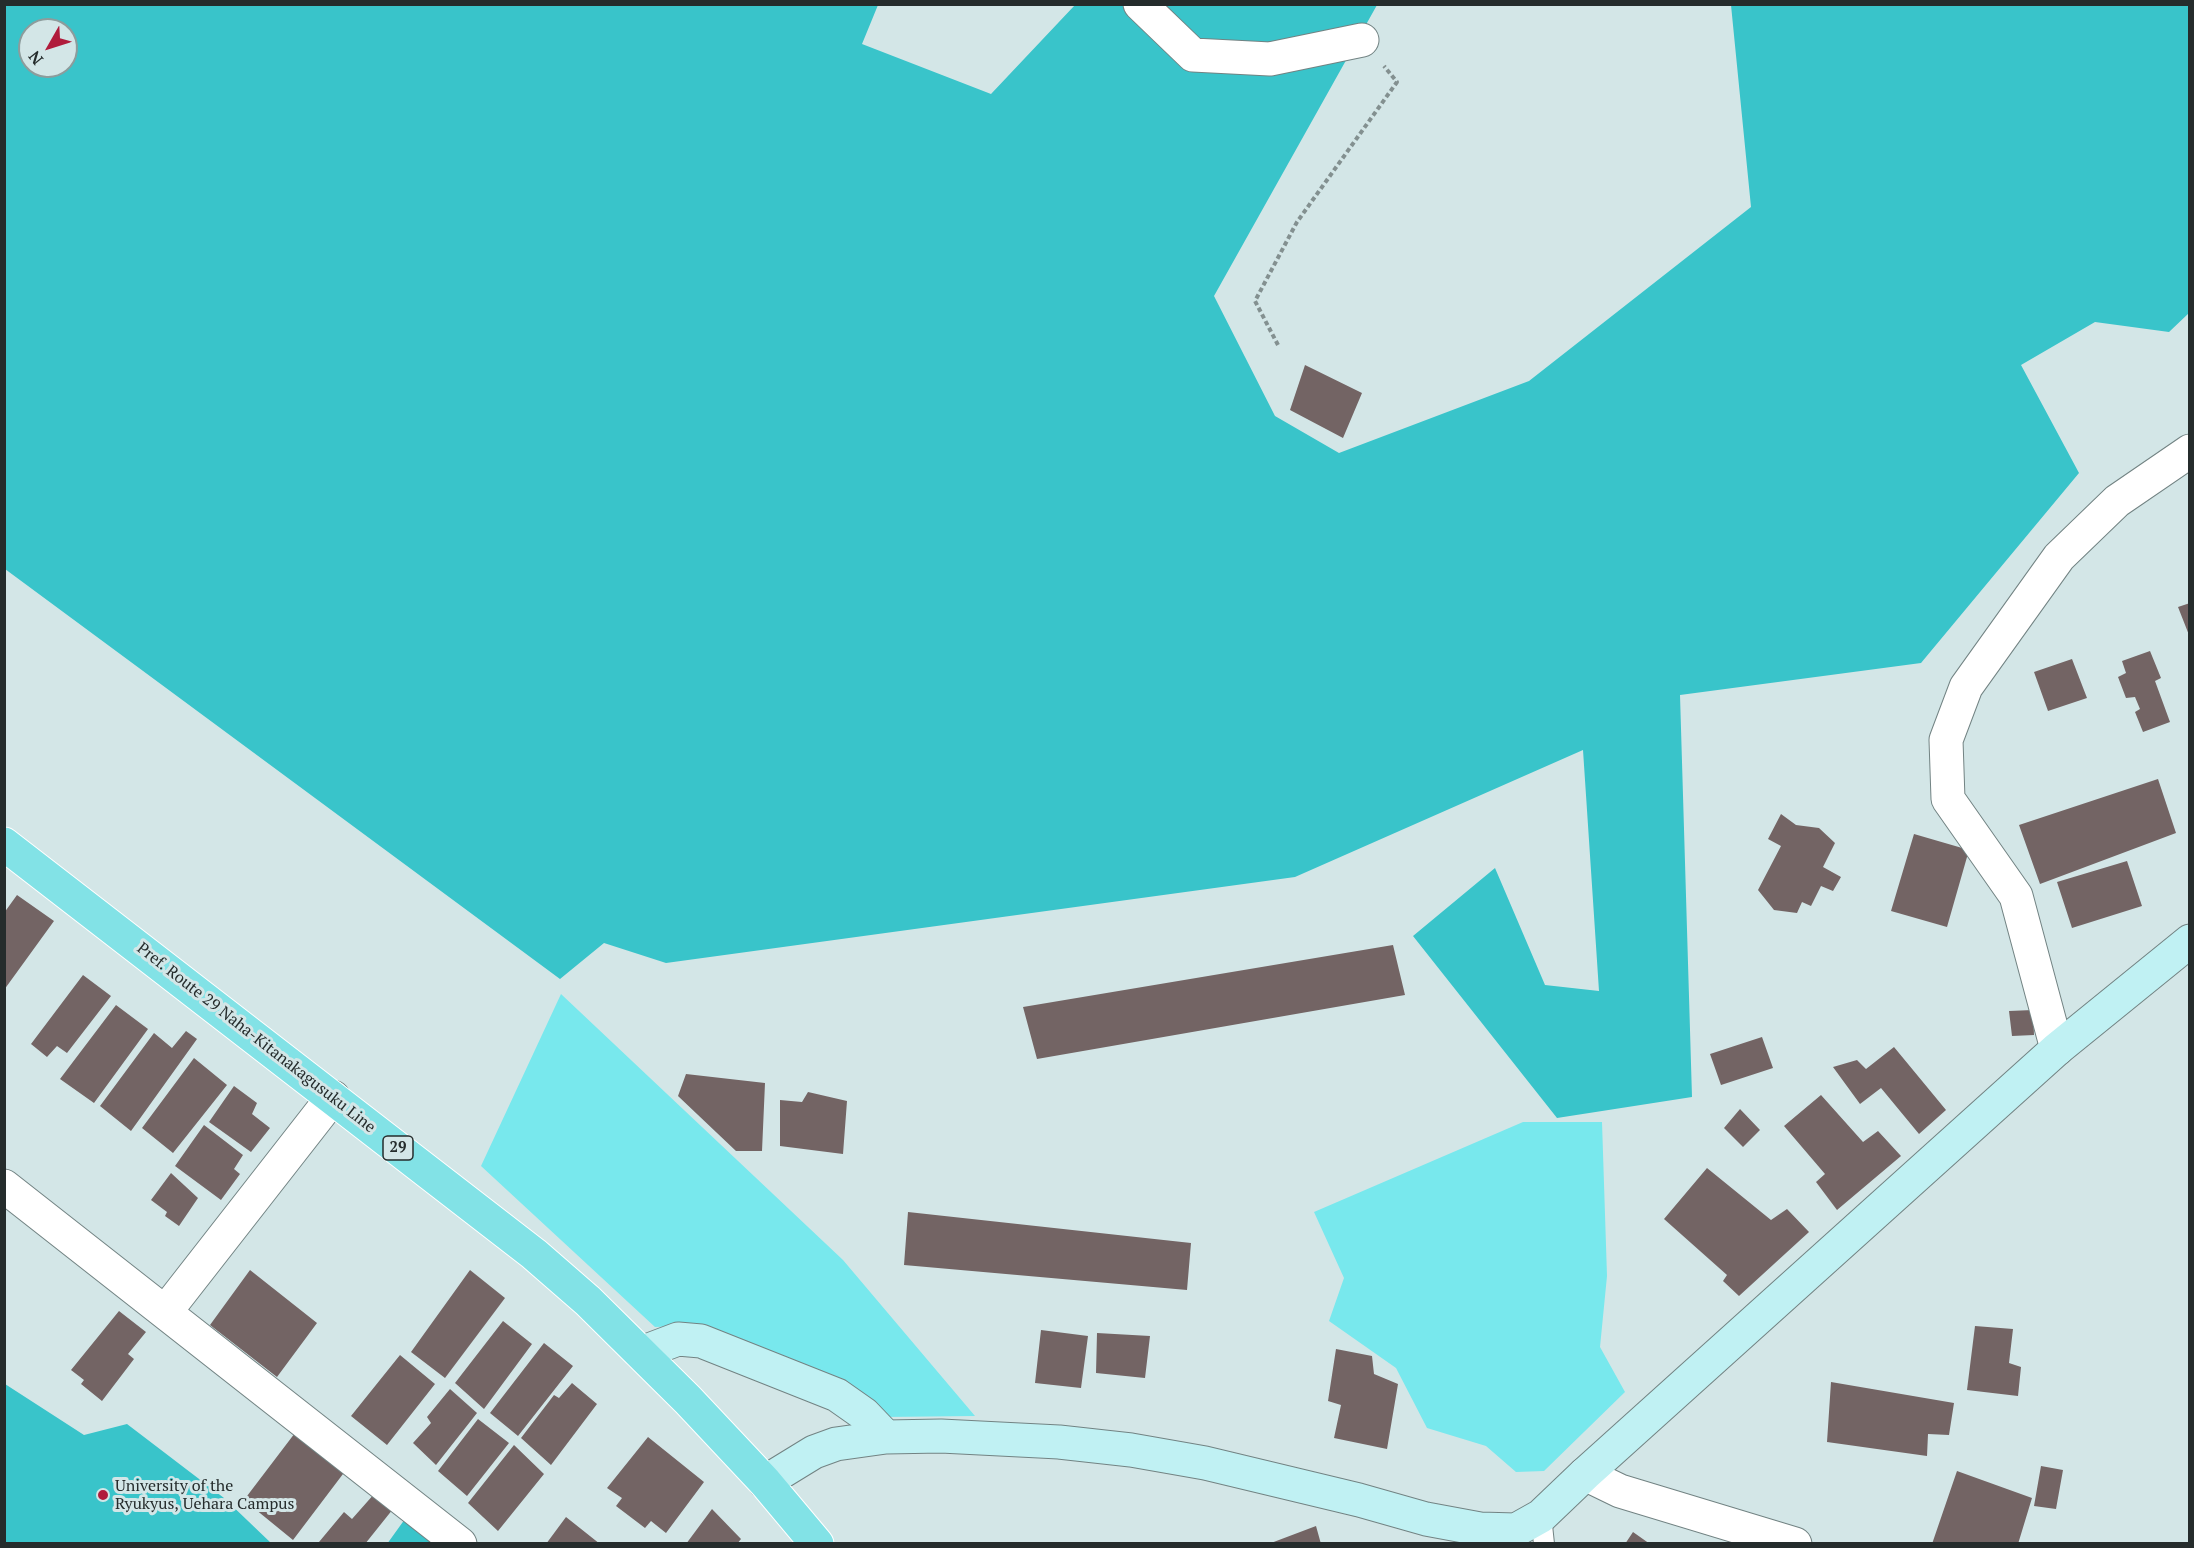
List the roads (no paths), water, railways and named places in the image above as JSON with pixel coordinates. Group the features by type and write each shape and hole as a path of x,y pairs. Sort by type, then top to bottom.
{"main road":[{"name":"Pref. Route 29 Naha-Kitanakagusuku Line","path":"4,844 534,1254 588,1301 641,1353 765,1482"},
{"name":"29","path":"765,1482 817,1544"}],"street":[{"path":"1140,4 1193,54 1270,59 1362,40"},
{"path":"2057,1049 2016,896 1948,799 1946,740 1966,687 2059,557 2116,501 2190,451"},
{"path":"765,1482 814,1452 836,1444 886,1437 941,1436 1059,1442 1131,1450 1216,1465 1426,1519 1480,1529 1528,1533 1585,1474 2057,1049 2190,941"},
{"path":"166,1311 333,1097"},
{"path":"4,1186 460,1544"},
{"path":"641,1353 678,1339 701,1341 837,1395 864,1414 886,1437"},
{"path":"1585,1474 1620,1491 1795,1544"}],"place":[{"name":"University of the Ryukyus, Uehara Campus","path":"103,1495"}]}
